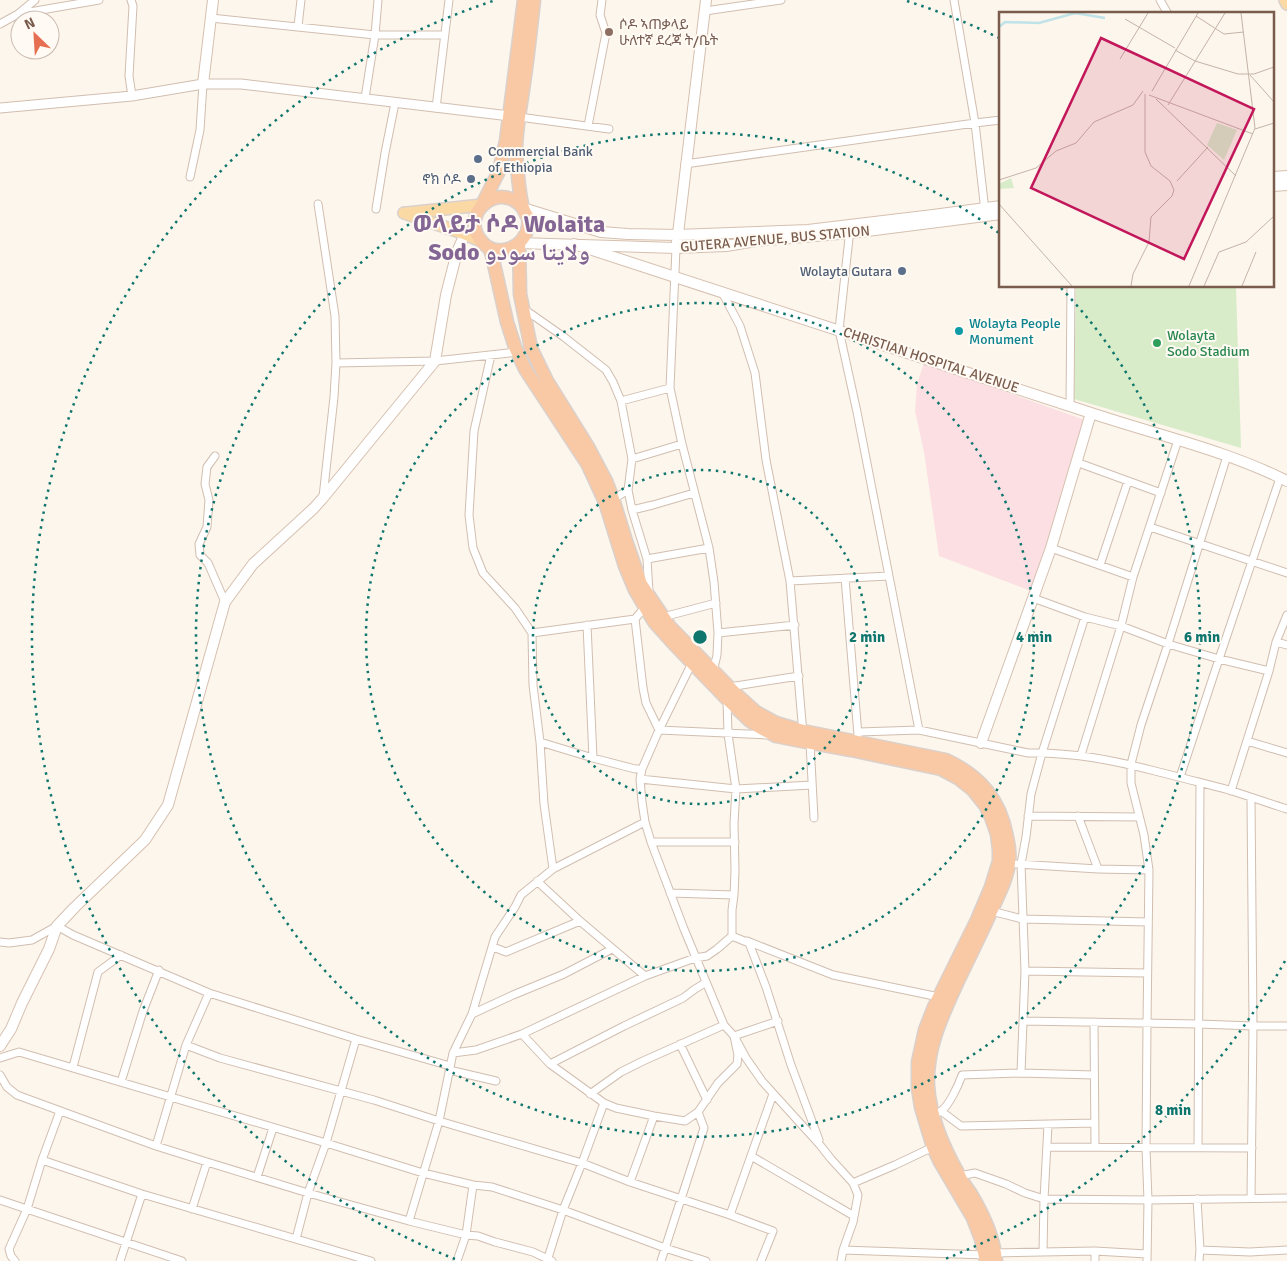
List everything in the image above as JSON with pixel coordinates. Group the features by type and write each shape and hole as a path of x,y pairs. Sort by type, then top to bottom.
{"highway":[{"path":"523,208 518,178 514,117 524,0"},
{"path":"534,0 514,117 500,171 478,210 475,220 477,233 492,255 507,322 518,352 526,369 609,500 655,623 692,663 710,674"},
{"path":"482,205 489,200 497,198 512,199 519,203 528,218 526,234 519,244 513,248 498,251 485,245"},
{"path":"519,244 520,294 531,348 547,381 588,447 606,481 609,500"},
{"path":"647,602 663,617 749,720 759,727 776,736 805,738 858,737 946,760 961,767 977,779 988,791 1002,814 1009,847 1010,863 1001,889 942,1016 933,1042 928,1069 928,1087 937,1112 941,1140 987,1225 991,1258"},
{"path":"728,693 776,724 805,738 850,750 941,769 958,778 973,790 985,805 997,834 999,850 1010,863"},
{"path":"991,1258 973,1218 940,1162 933,1146 921,1108 918,1088 918,1062 925,1030 939,997 991,887 1010,863"}],"main road":[{"path":"203,84 213,0"},
{"path":"676,248 706,0"},
{"path":"1285,0 1287,4"},
{"path":"1274,177 1287,176"},
{"path":"1274,186 1287,185"},
{"path":"482,205 404,213 465,234 485,245"},
{"path":"985,212 999,207"},
{"path":"523,208 601,232 677,235 850,229 933,215 985,212 999,214"},
{"name":"GUTERA AVENUE, BUS STATION","path":"519,244 676,248 726,246 850,229"},
{"path":"0,1046 49,949 57,926 145,840 168,805 225,602 253,564 322,499 435,361 446,295 457,252 465,234"},
{"name":"CHRISTIAN HOSPITAL AVENUE","path":"574,244 1227,456 1284,480"},
{"path":"981,743 1051,548 1091,413"}],"street":[{"path":"23,10 35,0"},
{"path":"41,10 99,0"},
{"path":"131,0 133,6 129,76 132,96"},
{"path":"298,26 301,0"},
{"path":"364,98 375,35 378,0"},
{"path":"436,108 449,0"},
{"path":"588,126 606,33 600,15 602,0"},
{"path":"704,11 781,0"},
{"path":"954,0 975,123 985,212"},
{"path":"1160,0 1167,12"},
{"path":"211,18 375,35 444,35"},
{"path":"190,177 200,130 203,84"},
{"path":"0,108 132,96 203,84 241,84 609,128"},
{"path":"376,209 395,103"},
{"path":"685,164 999,120"},
{"path":"318,204 335,316 336,363 334,398 322,499"},
{"path":"850,229 839,330 857,412 919,730"},
{"path":"676,248 670,388 682,444 709,548 718,633 717,655 710,674"},
{"path":"1070,406 1071,288"},
{"path":"722,292 740,326 755,373 766,460 790,581 814,818"},
{"path":"522,308 564,337 606,370 621,402 632,460 628,490 647,559 647,602 635,619 646,703 659,730"},
{"path":"336,363 435,361 518,352"},
{"path":"491,355 474,430 469,515 473,548 483,572 515,608 532,633 533,685 552,870"},
{"path":"621,402 670,388"},
{"path":"1081,755 1134,577 1178,440"},
{"path":"632,460 682,444"},
{"path":"215,456 207,467 204,484 209,500 207,527 199,544 200,555 208,563 225,602"},
{"path":"843,1250 991,1258 1043,1252 1096,1251 1147,1258 1148,1200 1146,1148 1149,870 1144,835 1131,783 1131,764 1141,725 1227,456"},
{"path":"1076,462 1161,493"},
{"path":"1180,776 1252,562 1284,480"},
{"path":"1100,565 1128,481"},
{"path":"609,500 628,490"},
{"path":"632,510 694,493"},
{"path":"1150,526 1287,573"},
{"path":"647,559 709,548"},
{"path":"1051,548 1134,577"},
{"path":"790,581 889,576"},
{"path":"845,578 858,737 919,730 1028,754 1081,755 1131,764 1180,776 1287,809"},
{"path":"1033,598 1085,617 1120,626 1168,644 1218,659 1269,671"},
{"path":"663,617 716,602"},
{"path":"1231,791 1269,671 1276,642 1287,614"},
{"path":"1021,1073 1025,971 1022,919 1010,863 1026,837 1031,794 1085,617"},
{"path":"532,633 635,619"},
{"path":"587,625 593,758"},
{"path":"718,633 794,625"},
{"path":"1276,642 1287,645"},
{"path":"692,663 642,769 640,780 645,822 695,958 724,1025 734,1036 762,1081 853,1183 858,1195 841,1261"},
{"path":"453,1053 476,1050 522,1034 645,976 695,958 707,956 717,950 732,936 736,789 728,734 728,693 799,676"},
{"path":"659,730 776,736"},
{"path":"1246,740 1287,753"},
{"path":"540,742 593,758 635,769 642,769"},
{"path":"640,780 736,789 812,785"},
{"path":"1198,1148 1200,783"},
{"path":"1251,798 1253,1026 1251,1198"},
{"path":"1028,816 1139,817"},
{"path":"1078,816 1098,870"},
{"path":"409,1221 439,1121 453,1053 472,1014 495,937 521,895 537,881 552,870 645,822"},
{"path":"651,842 735,842"},
{"path":"1010,863 1098,870 1149,870"},
{"path":"537,881 612,949 645,976"},
{"path":"670,893 734,894"},
{"path":"991,911 1022,919 1148,922"},
{"path":"493,947 506,952 580,920"},
{"path":"0,942 9,944 32,940 57,926 73,935 209,993 496,1081"},
{"path":"732,936 833,975 939,997"},
{"path":"732,936 749,943 820,1145"},
{"path":"472,1014 564,974 612,949"},
{"path":"73,1068 98,972 121,955"},
{"path":"121,1082 158,970"},
{"path":"1025,971 1147,973"},
{"path":"550,1064 683,998 706,983"},
{"path":"156,1146 186,1045 209,993"},
{"path":"1023,1021 1287,1026"},
{"path":"734,1036 778,1022"},
{"path":"1094,1022 1095,1147"},
{"path":"590,1094 621,1072 724,1025"},
{"path":"522,1034 550,1064 604,1103 616,1108 685,1121 698,1112 718,1083 737,1064 738,1055 734,1036"},
{"path":"296,1239 308,1193 326,1143 356,1039"},
{"path":"680,1044 707,1100"},
{"path":"186,1045 220,1058 340,1090 582,1163 630,1182 773,1231 761,1261"},
{"path":"0,1058 19,1052 423,1173 473,1185 492,1187 706,1261"},
{"path":"1094,1075 1021,1073 962,1075 950,1099 937,1112 961,1126 1095,1123"},
{"path":"0,1075 7,1086 17,1095 156,1146 308,1193 466,1236 478,1236 533,1252 549,1260 562,1210 604,1103"},
{"path":"730,1216 774,1094"},
{"path":"15,1261 9,1249 27,1209 60,1111"},
{"path":"661,1261 704,1128 698,1112"},
{"path":"630,1182 654,1116"},
{"path":"1043,1252 1048,1125"},
{"path":"257,1178 273,1128"},
{"path":"853,1183 933,1146"},
{"path":"1047,1146 1252,1148"},
{"path":"751,1156 854,1216"},
{"path":"42,1160 142,1194 296,1239 345,1257 370,1261"},
{"path":"192,1209 207,1162"},
{"path":"959,1176 975,1173 1044,1199 1287,1198"},
{"path":"457,1261 466,1236 473,1185"},
{"path":"120,1261 142,1194"},
{"path":"1197,1199 1199,1261"},
{"path":"0,1200 182,1261"},
{"path":"1200,1250 1250,1252 1287,1250"},
{"path":"1095,1261 1096,1251"},
{"path":"1250,1252 1250,1261"}],"shaded area":[{"path":"924,363 1085,420 1051,534 1031,591 939,556 924,452 915,411 917,384"}],"green space":[{"name":"Wolayta Sodo Stadium","path":"1076,288 1236,288 1241,448 1074,399"}],"place":[{"name":"ሶዶ ኣጠቃላይ ሁለተኛ ደረጃ ት/ቤት","path":"609,32"},
{"name":"Commercial Bank of Ethiopia","path":"478,159"},
{"name":"ኖክ ሶዶ","path":"471,179"},
{"name":"Wolayta Gutara","path":"902,271"},
{"name":"Wolayta People Monument","path":"959,331"},
{"name":"Wolayta Sodo Stadium","path":"1157,343"}],"district":[{"name":"ወላይታ ሶዶ Wolaita Sodo ولايتا سودو","path":"509,238"}]}
